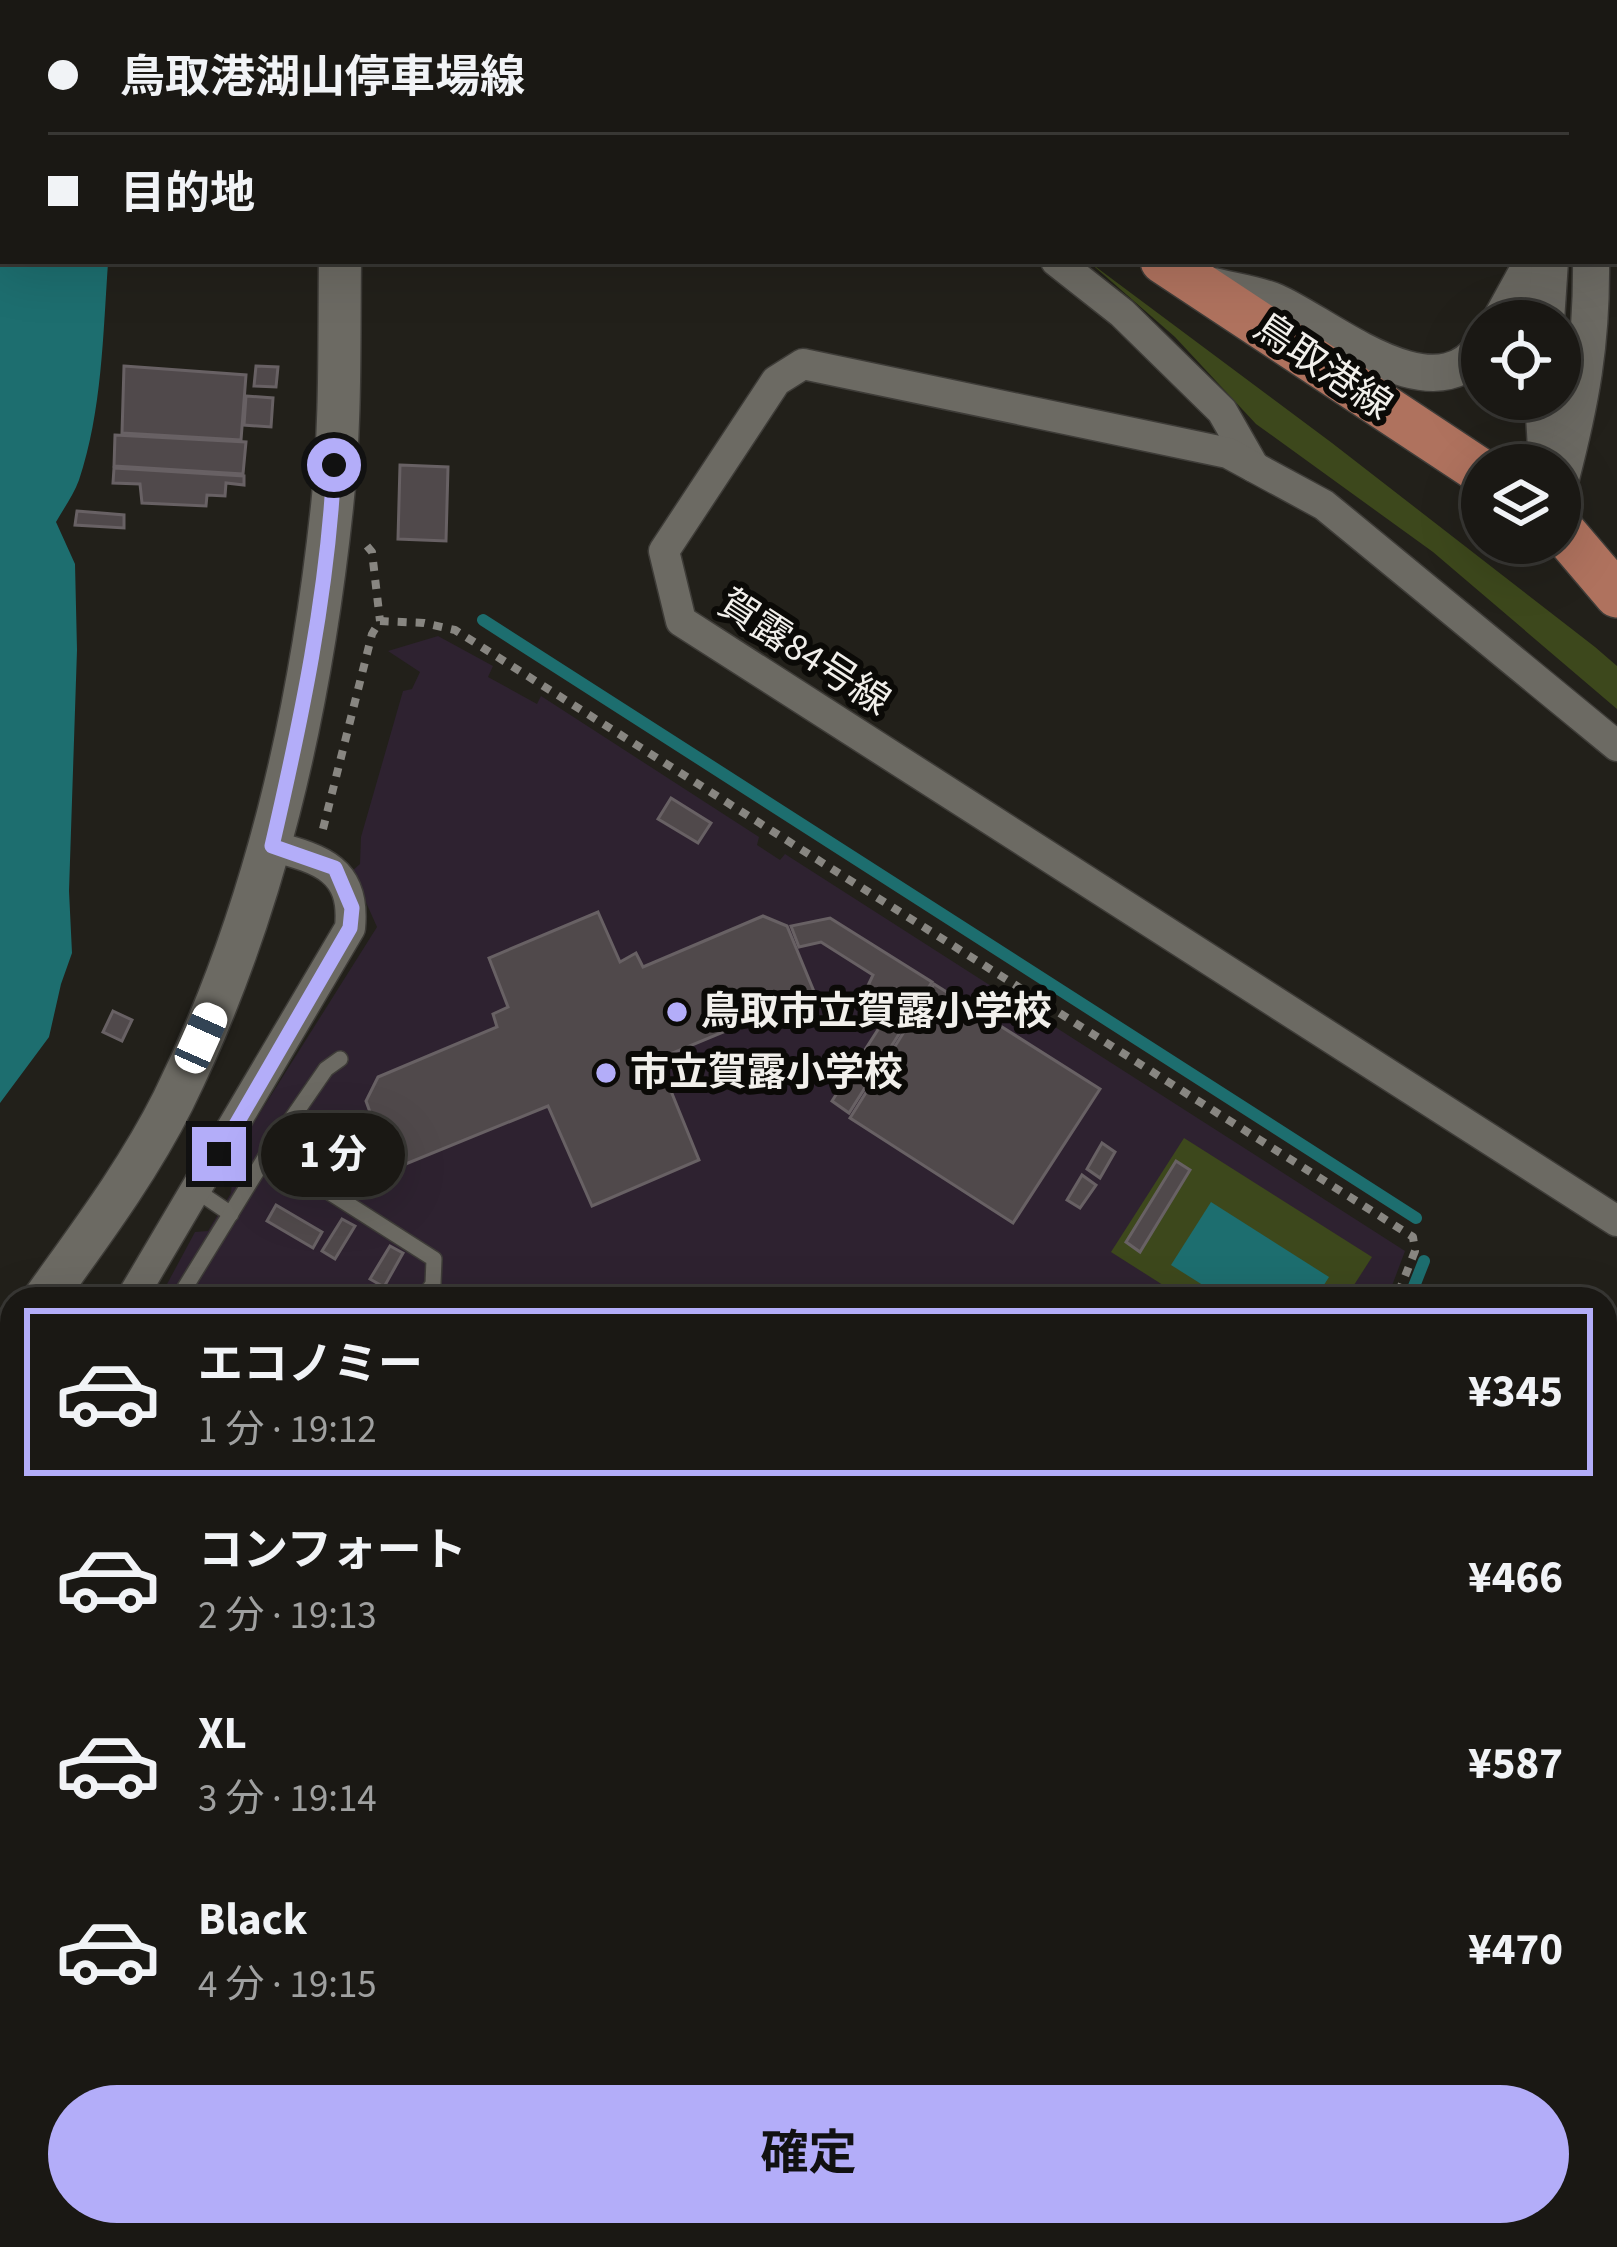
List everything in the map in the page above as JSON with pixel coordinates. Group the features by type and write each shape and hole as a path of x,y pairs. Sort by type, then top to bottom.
{"main road":[{"path":"52,1287 171,1105 230,972 272,846 302,715 332,503 340,264"},
{"name":"鳥取港線","path":"1180,272 1461,458"},
{"path":"1581,534 1617,550"},
{"path":"1581,551 1617,595"}],"street":[{"path":"1060,264 1122,314 1208,396 1254,467"},
{"path":"1512,300 1531,264"},
{"path":"1547,300 1550,264"},
{"path":"1570,444 1583,394 1591,264"},
{"path":"1180,272 1274,301 1387,364 1439,375 1461,363"},
{"name":"賀露84号線","path":"1617,746 1324,505 1228,453 803,364 776,381 664,551 681,621 1617,1220"},
{"path":"138,1287 350,928 352,908 335,868 272,846"}],"lane":[{"path":"185,1287 268,1154 326,1069 340,1059"},
{"path":"294,1170 303,1157 364,1124"},
{"path":"268,1154 434,1259 431,1287"},
{"path":"197,1191 231,1214"}],"path":[{"path":"315,858 372,634 380,621 424,622 455,630 1413,1237 1415,1251 1401,1287"}],"shaded area":[{"name":"鳥取市立賀露小学校","path":"438,636 493,666 488,677 537,704 541,696 759,837 757,845 780,860 785,854 1405,1251 1392,1287 165,1287 195,1232 208,1231 231,1193 241,1143 377,927 352,871 360,864 361,837 403,691 412,689 420,672 388,651"}],"green space":[{"path":"1091,264 1461,543 1461,564 1488,564 1595,647 1617,666 1617,709 1433,552 1256,424 1175,337"},
{"path":"1184,1138 1372,1257 1353,1287 1166,1287 1111,1252"}],"water":[{"path":"0,264 108,264 93,427 79,480 56,522 75,564 72,953 49,1037 0,1103"},
{"path":"1211,1202 1329,1277 1323,1287 1206,1287 1171,1265"}],"building":[{"path":"124,366 246,375 241,440 122,433"},
{"path":"256,366 278,367 276,387 254,386"},
{"path":"246,396 273,398 271,427 244,425"},
{"path":"115,435 246,442 243,474 114,466"},
{"path":"400,465 448,467 446,541 398,539"},
{"path":"114,468 244,476 244,485 226,483 225,496 207,495 206,506 142,503 140,484 113,483"},
{"path":"77,511 124,515 124,528 75,525"},
{"path":"671,798 711,823 698,843 658,819"},
{"path":"598,912 620,962 636,953 643,967 763,916 787,926 815,994 658,1059 699,1160 592,1206 548,1106 391,1170 366,1101 378,1077 497,1027 493,1014 508,1007 489,958"},
{"path":"830,918 932,982 849,1113 832,1101 890,1011 864,994 873,975 821,942 799,947 791,926"},
{"path":"934,984 1100,1089 1013,1223 850,1118"},
{"path":"113,1011 132,1020 122,1041 103,1032"},
{"path":"1102,1143 1115,1152 1100,1178 1087,1169"},
{"path":"1176,1161 1190,1170 1140,1252 1126,1242"},
{"path":"1082,1175 1096,1185 1080,1208 1067,1200"},
{"path":"276,1205 322,1232 313,1248 267,1221"},
{"path":"342,1219 355,1226 335,1259 322,1251"},
{"path":"390,1246 403,1253 384,1287 370,1279"}],"waterway":[{"path":"483,620 1416,1218"},
{"path":"1414,1287 1424,1261"}],"place":[{"name":"鳥取市立賀露小学校","path":"677,1012"},
{"name":"市立賀露小学校","path":"606,1073"}],"route":[{"path":"219,1154 350,928 352,908 335,868 272,846 302,715 334,465"}]}
